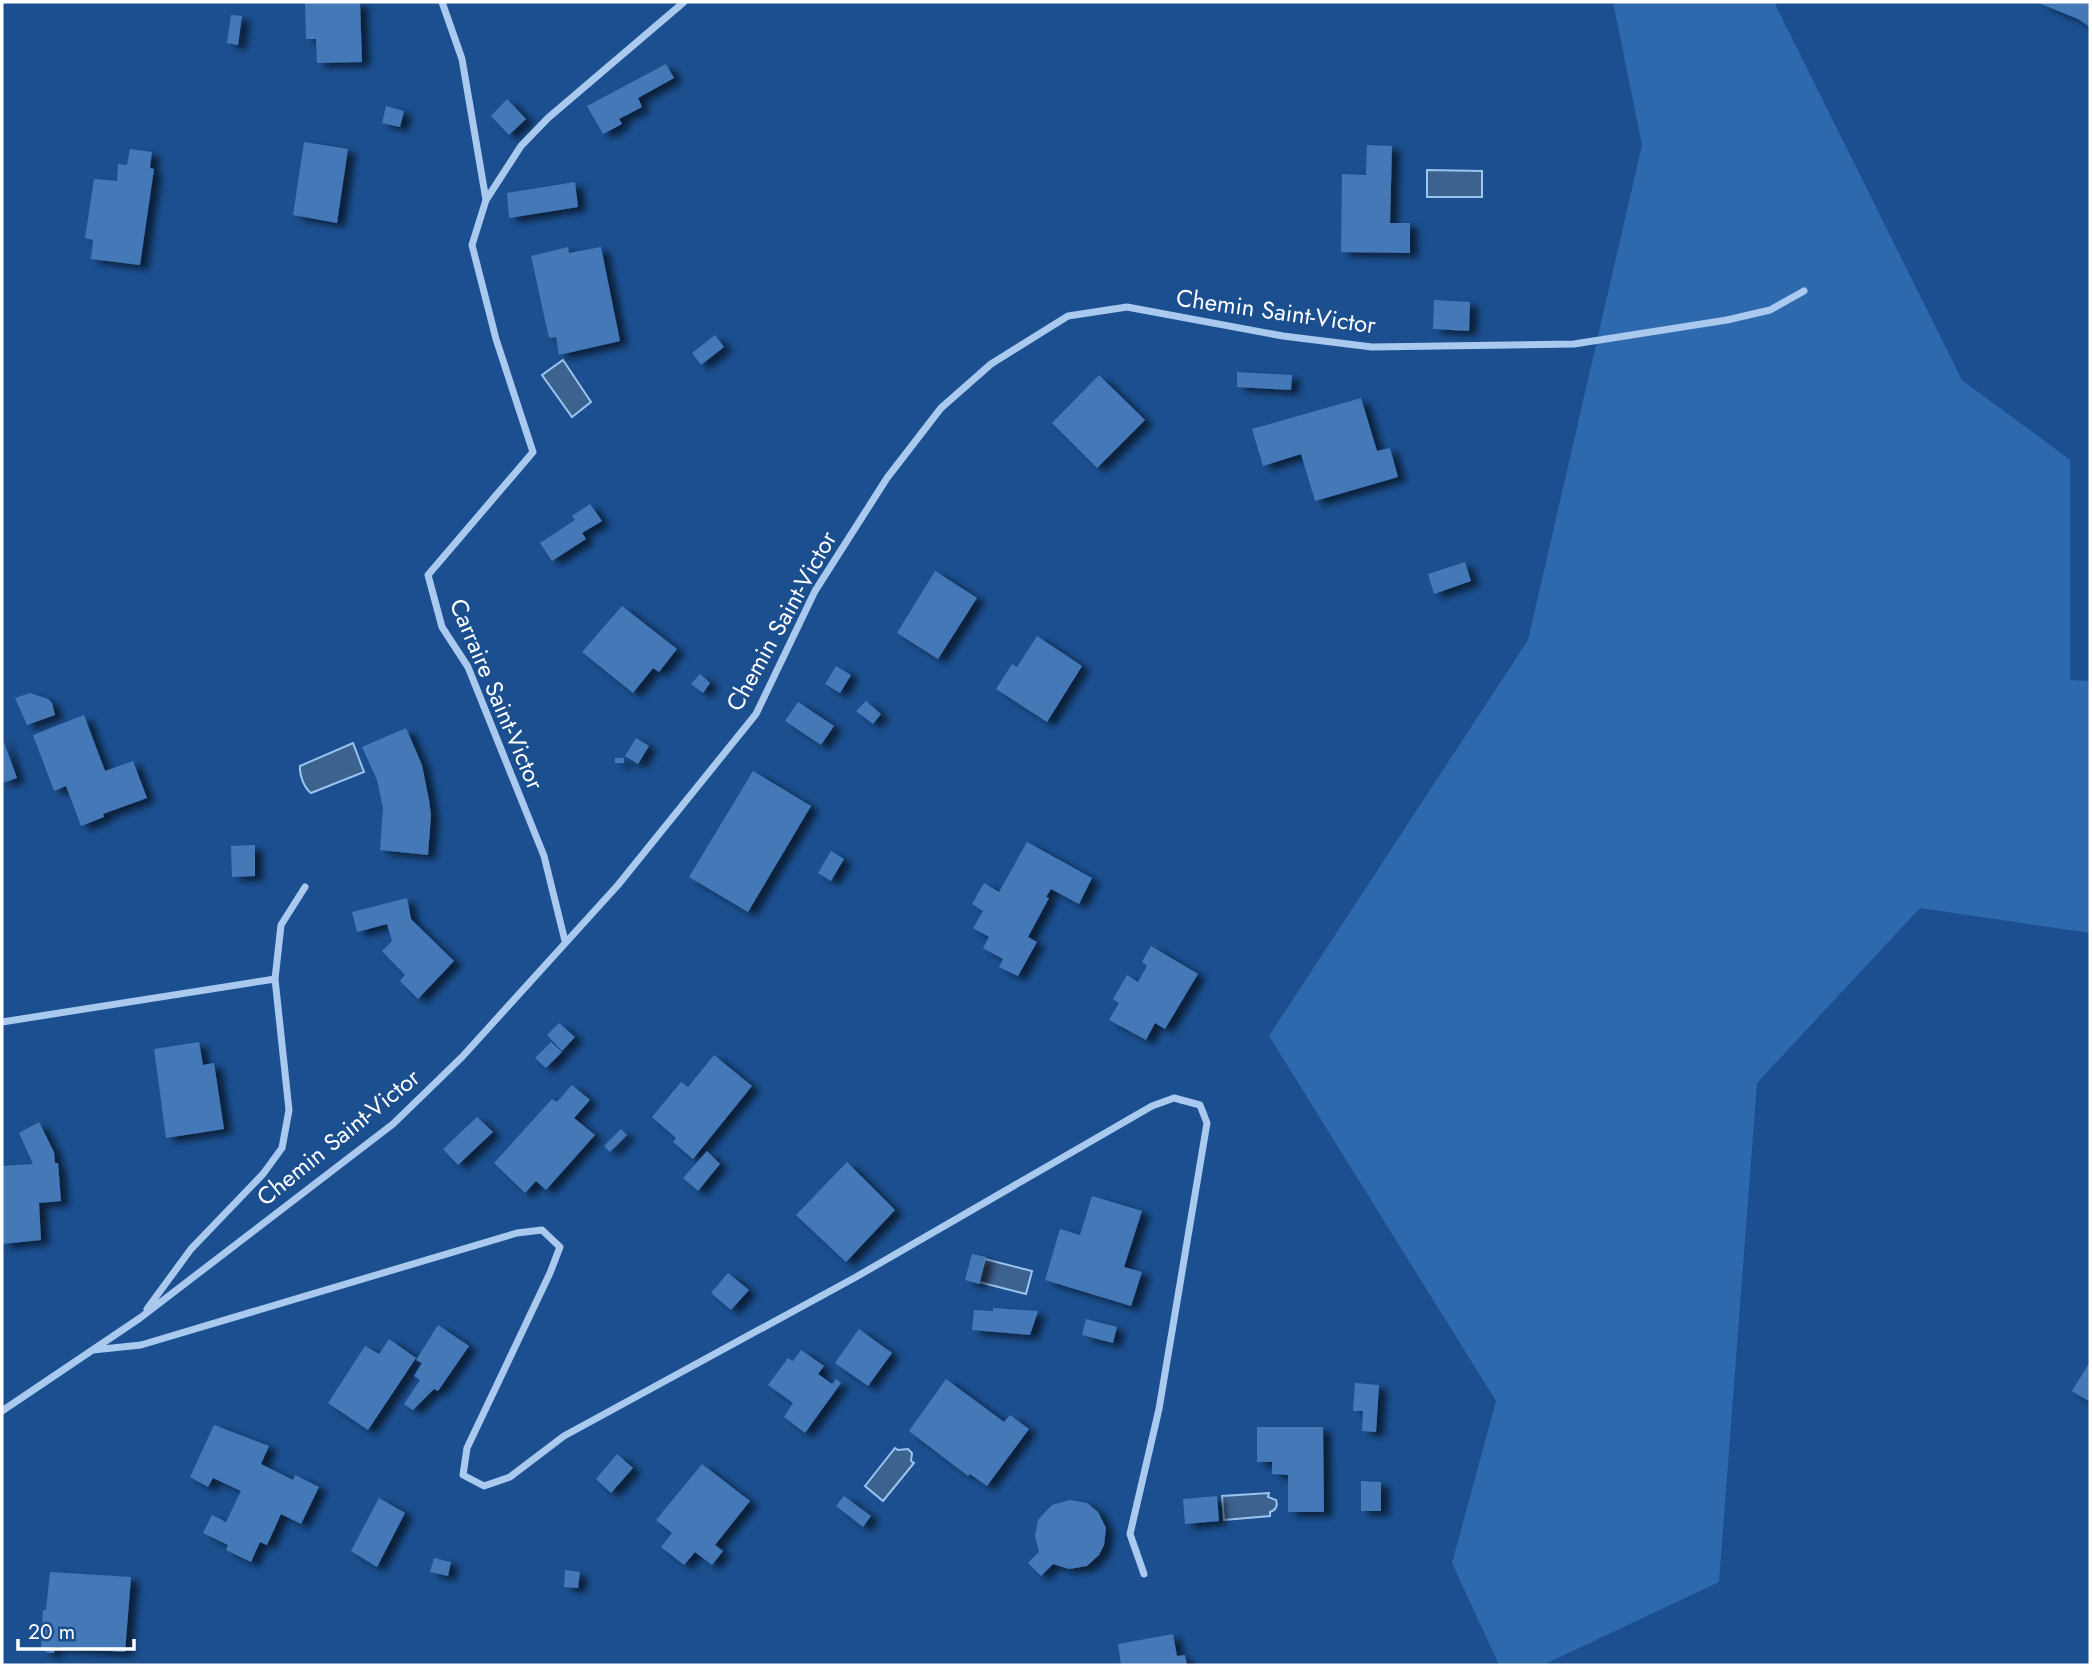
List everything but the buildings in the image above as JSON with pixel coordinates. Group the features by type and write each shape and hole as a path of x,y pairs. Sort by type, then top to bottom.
{"street":[{"path":"442,2 461,59 486,200"},
{"name":"Carraire Saint-Victor","path":"565,942 544,856 468,667 442,627 428,575 533,453 496,339 472,245 486,200 522,146 548,118 684,2"},
{"name":"Chemin Saint-Victor","path":"2,1411 140,1318 393,1124 462,1057 618,885 756,714 815,590 887,478 941,408 991,364 1068,316 1128,307 1283,336 1371,347 1574,344 1727,320 1770,310 1804,291"},
{"path":"140,1318 191,1249 263,1174 282,1148 289,1110 275,979 281,925 305,887"},
{"path":"2,1021 275,979"},
{"path":"89,1351 141,1345 517,1233 542,1230 560,1247 467,1448 463,1475 484,1486 510,1477 564,1436 856,1277 1152,1106 1174,1098 1200,1105 1208,1123 1159,1409 1130,1534 1144,1574"}],"shaded area":[{"path":"1613,2 1774,2 1962,380 2070,460 2070,680 2090,681 2090,933 1920,908 1757,1083 1719,1582 1543,1665 1499,1665 1452,1563 1496,1401 1269,1036 1528,640 1642,145"},
{"path":"1427,170 1482,171 1482,197 1427,197"},
{"path":"563,360 591,402 572,417 542,375"},
{"path":"353,743 364,772 311,793 302,781 300,766"},
{"path":"985,1259 1032,1271 1026,1294 979,1282"},
{"path":"895,1448 908,1449 912,1453 911,1461 914,1463 883,1501 865,1486"},
{"path":"1269,1493 1268,1497 1276,1500 1277,1504 1270,1516 1224,1520 1222,1496"}]}
